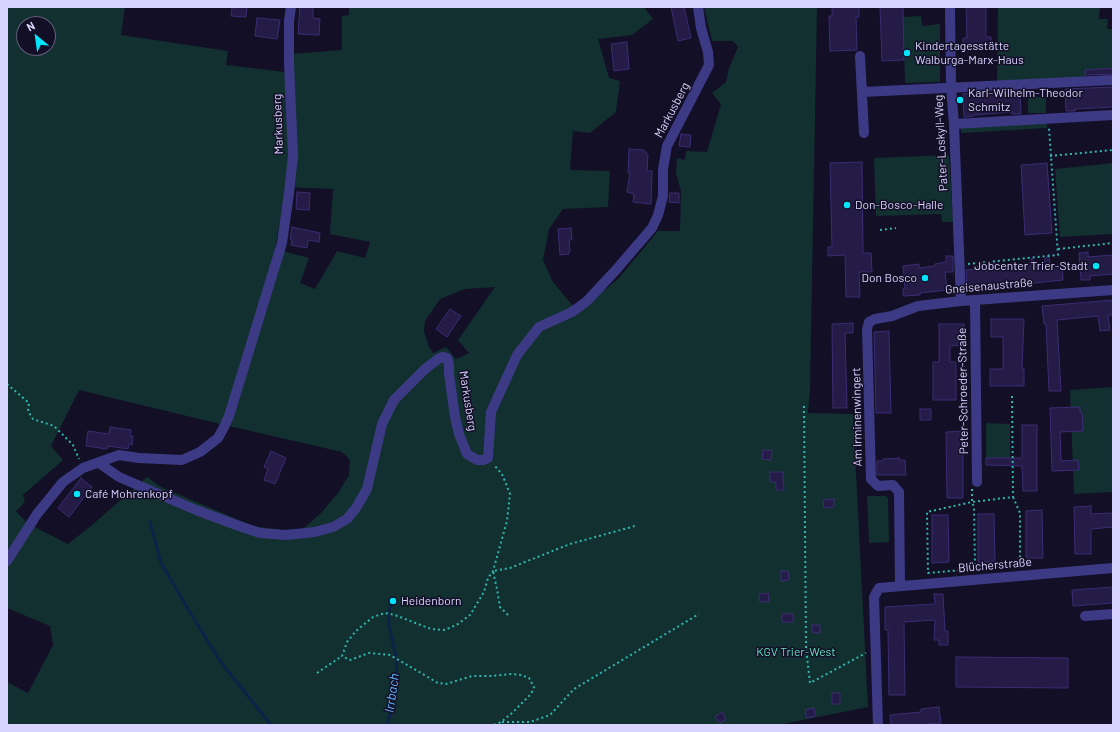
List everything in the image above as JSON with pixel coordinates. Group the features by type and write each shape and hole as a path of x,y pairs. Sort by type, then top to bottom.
{"street":[{"name":"Markusberg","path":"7,561 37,514 63,482 83,468 119,455 139,458 182,460 200,452 218,438 229,416 282,243 290,193 293,156 289,64 290,7"},
{"name":"Markusberg","path":"99,463 119,477 196,510 260,532 286,534 315,532 333,527 347,519 356,508 367,489 382,424 394,400 425,369 442,357 448,358 455,417 459,434 467,454 477,460 484,460 488,458 491,412 517,355 539,327 572,312 587,301 615,272 652,228 658,215 663,196 663,168 667,146 710,65 701,28 698,7"},
{"name":"Pater-Loskyll-Weg","path":"950,7 951,88 954,124 961,301"},
{"path":"860,56 864,133"},
{"path":"862,92 1113,80"},
{"path":"954,124 1113,115"},
{"name":"Gneisenaustraße","path":"869,322 875,319 892,316 918,306 961,301 1113,290"},
{"name":"Peter-Schroeder-Straße","path":"975,300 977,482"},
{"name":"Am Irminenwingert","path":"869,322 867,329 871,479 878,486 893,485 899,492 900,586"},
{"name":"Blücherstraße","path":"878,725 874,597 879,588 1113,568"},
{"path":"1084,616 1113,614"}],"path":[{"path":"959,265 1058,255 1048,119"},
{"path":"1050,156 1113,150"},
{"path":"880,230 896,228"},
{"path":"1058,249 1113,243"},
{"path":"7,384 29,403 28,411 33,419 54,426 72,445 83,468"},
{"path":"1012,396 1013,497 1020,513 1020,565 928,573 927,512 972,502 1013,497"},
{"path":"804,406 806,648 810,683 864,653"},
{"path":"317,673 342,656 347,642 356,631 373,617 385,613 400,616 431,629 445,630 458,624 470,615 484,592 488,578 493,571 507,522 510,494 502,474 488,458"},
{"path":"975,569 974,507 972,502 972,488 977,482"},
{"path":"493,571 510,568 570,544 635,526"},
{"path":"493,571 498,589 500,607 508,615"},
{"path":"501,722 530,722 550,715 574,689 699,614"},
{"path":"342,656 350,660 369,653 390,655 438,683 446,684 472,676 521,674 530,678 534,687 531,694 501,722 494,725"}],"green space":[{"name":"KGV Trier-West","path":"7,7 125,7 121,35 228,51 226,65 293,73 293,54 342,50 342,16 349,15 349,7 644,7 653,19 632,35 598,39 609,78 620,81 616,112 590,133 573,131 570,170 610,171 608,207 563,209 549,229 543,260 553,282 578,312 618,279 658,231 680,231 681,191 676,173 677,158 685,160 686,151 707,152 721,104 712,93 726,82 729,68 738,47 733,41 712,41 704,7 817,7 810,389 808,413 853,414 868,707 778,725 7,725 7,682 28,693 53,645 50,626 7,608","holes":["286,187 333,189 330,234 370,242 365,258 337,251 315,289 300,283 309,258 275,249","495,287 458,340 469,353 456,359 446,347 433,353 429,347 424,331 425,321 440,299 465,289","79,390 342,452 350,460 349,475 338,493 322,512 303,529 281,530 253,526 161,487 147,477 68,544 27,523 16,511 25,502 23,495 63,460 51,446"]},
{"path":"998,7 1100,7 1099,19 1108,19 1107,29 1113,29 1113,68 1085,70 1085,77 997,82"},
{"path":"921,16 922,26 940,24 940,82 905,83 903,17"},
{"path":"1028,97 1046,97 1046,113 1028,113"},
{"path":"1047,121 1047,128 961,133 961,125"},
{"path":"949,155 953,222 942,222 941,214 876,216 874,158"},
{"path":"1113,163 1113,234 1060,237 1055,169"},
{"path":"1113,387 1113,492 1074,494 1070,390"},
{"path":"986,423 1010,424 1010,458 986,458"},
{"path":"867,496 886,496 888,498 889,542 869,543"}],"building":[{"path":"232,7 247,7 246,17 231,16"},
{"path":"300,7 313,7 313,18 320,19 319,35 298,34"},
{"path":"671,7 684,7 691,38 678,41"},
{"path":"832,7 859,7 859,17 856,17 857,50 830,51 829,16 832,16"},
{"path":"880,7 903,7 904,60 882,61"},
{"path":"966,7 986,7 986,37 991,37 991,47 963,47 963,38 967,38"},
{"path":"257,18 280,20 277,39 255,36"},
{"path":"627,42 629,69 614,71 611,44"},
{"path":"1113,68 1113,74 1085,75 1085,70"},
{"path":"1113,87 1113,107 1075,109 1075,111 1066,111 1065,89"},
{"path":"1010,91 1020,91 1021,114 1012,114 1012,112 964,117 963,94 1010,93"},
{"path":"681,134 691,135 690,147 679,146"},
{"path":"629,149 644,150 648,155 647,171 652,171 651,204 633,202 634,194 627,192 630,173 628,173"},
{"name":"Don-Bosco-Halle","path":"862,162 863,253 871,253 872,272 859,272 860,297 846,297 845,255 828,256 828,247 832,247 830,163"},
{"path":"1047,163 1052,233 1025,235 1021,165"},
{"path":"297,192 310,193 309,210 296,209"},
{"path":"670,193 679,193 679,203 669,202"},
{"path":"292,227 320,233 319,242 308,240 307,248 291,245 292,240 290,239"},
{"path":"571,228 572,240 569,240 569,254 560,255 558,229"},
{"name":"Jobcenter Trier-Stadt","path":"1088,252 1088,257 1113,255 1113,274 1090,276 1090,280 1081,280 1079,253"},
{"path":"1049,254 1050,266 1062,265 1063,280 1026,285 967,289 966,270 976,269 980,262 986,272 994,262 1001,269 1027,267 1032,258 1039,268"},
{"name":"Don Bosco","path":"946,256 953,256 953,272 945,272 947,290 920,293 920,295 903,296 903,289 905,288 903,266 919,264 919,268 935,266 935,264 946,262"},
{"path":"1113,300 1113,315 1108,315 1110,330 1100,331 1098,316 1057,320 1061,391 1049,391 1046,324 1044,324 1042,306"},
{"path":"450,309 461,316 447,337 436,329"},
{"path":"991,319 1024,319 1022,369 1024,369 1024,386 990,386 990,369 1003,369 1003,337 991,337"},
{"path":"853,323 853,333 845,333 847,408 833,408 832,324"},
{"path":"939,324 964,324 964,345 950,346 950,362 956,362 956,400 933,400 933,362 939,362"},
{"path":"889,331 891,413 876,413 874,332"},
{"path":"1080,407 1080,412 1082,412 1083,431 1060,432 1061,461 1078,460 1079,470 1052,471 1050,408"},
{"path":"920,409 931,409 931,420 920,420"},
{"path":"1022,425 1037,425 1037,491 1023,491 1022,466 986,465 986,458 1022,458"},
{"path":"110,427 131,430 130,436 133,436 132,445 129,444 128,449 108,446 107,449 86,446 88,431 109,434"},
{"path":"963,431 963,498 947,498 946,432"},
{"path":"763,450 772,450 771,460 762,459"},
{"path":"271,451 286,458 275,484 264,480 268,469 264,467"},
{"path":"899,458 899,460 905,460 906,475 877,475 877,461"},
{"path":"770,472 783,472 784,490 776,490 776,482 770,482"},
{"name":"Café Mohrenkopf","path":"81,478 92,487 69,517 58,508"},
{"path":"834,499 834,507 824,508 823,500"},
{"path":"1091,506 1091,514 1113,513 1113,527 1091,529 1091,554 1075,554 1074,507"},
{"path":"1042,510 1043,558 1026,558 1026,511"},
{"path":"978,514 994,514 995,562 978,562"},
{"path":"932,515 948,515 949,562 932,563"},
{"path":"781,571 788,571 789,580 781,581"},
{"path":"1113,587 1113,603 1073,606 1072,590"},
{"path":"768,593 769,601 760,602 759,594"},
{"path":"934,594 943,594 945,631 948,631 948,645 939,645 939,640 934,640 935,620 904,622 905,695 889,695 888,630 885,630 885,607 935,604"},
{"path":"782,614 793,614 793,622 782,622"},
{"path":"812,625 820,625 820,633 812,632"},
{"path":"956,657 1068,658 1068,688 956,687"},
{"path":"832,693 840,693 840,704 832,704"},
{"path":"939,707 941,723 928,725 891,725 890,715 921,712 921,709"},
{"path":"814,708 815,716 807,718 805,710"},
{"path":"722,712 726,719 720,723 715,717"}],"waterway":[{"path":"150,522 161,563 191,614 220,661 271,725"},
{"name":"Irrbach","path":"389,611 393,601"},
{"name":"Irrbach","path":"389,615 389,625 396,657"},
{"name":"Irrbach","path":"387,725 390,715 392,686 396,673 397,660"}],"place":[{"name":"Kindertagesstätte Walburga-Marx-Haus","path":"907,53"},
{"name":"Karl-Wilhelm-Theodor Schmitz","path":"960,100"},
{"name":"Don-Bosco-Halle","path":"847,205"},
{"name":"Jobcenter Trier-Stadt","path":"1096,266"},
{"name":"Don Bosco","path":"925,278"},
{"name":"Café Mohrenkopf","path":"77,494"},
{"name":"Heidenborn","path":"393,601"}]}
